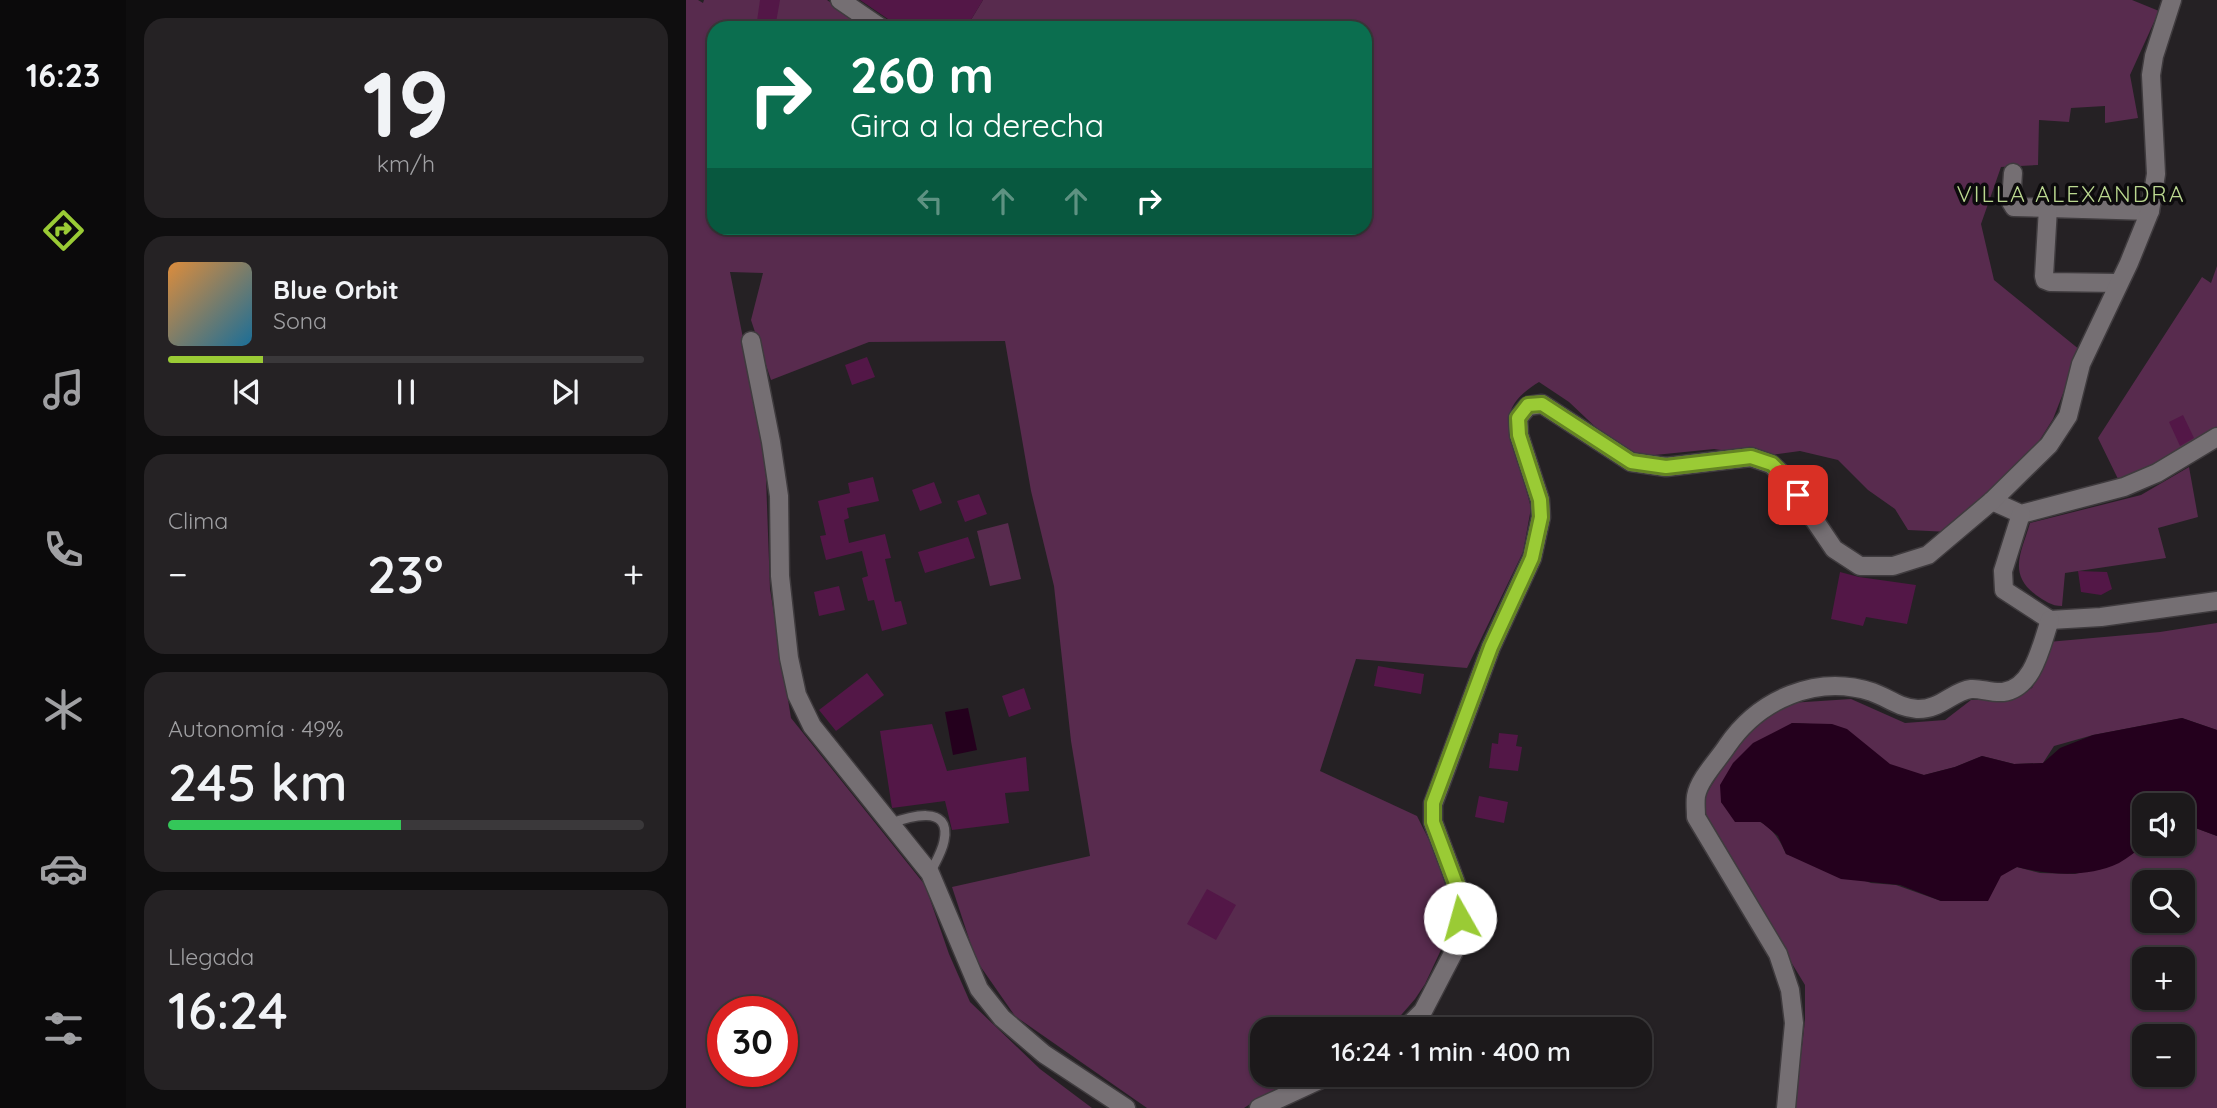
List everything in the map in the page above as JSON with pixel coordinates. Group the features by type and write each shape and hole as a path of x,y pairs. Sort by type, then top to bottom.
{"street":[{"path":"840,0 871,21"},
{"path":"1417,1017 1423,1011 1460,940 1461,897 1433,822 1433,803 1491,647 1532,558 1541,517 1540,500 1519,435 1518,418 1528,405 1542,404 1631,462 1666,467 1751,457 1772,464 1786,478 1834,549 1860,566 1893,566 1928,555 1992,501 2049,445 2068,416 2081,364 2129,263 2150,211 2156,174 2151,75 2154,56 2172,0"},
{"path":"2013,173 2012,205 2150,211"},
{"path":"2048,208 2045,280 2118,283"},
{"path":"751,341 779,496 780,576 789,658 797,695 812,726 930,873 979,989 1002,1018 1044,1054 1126,1108"},
{"path":"1992,501 2021,514 2124,487 2158,473 2217,437"},
{"path":"2021,514 2003,571 2004,590 2050,620 2101,617 2217,601"},
{"path":"1786,1108 1794,1023 1790,990 1777,954 1696,817 1696,794 1735,734 1760,711 1785,695 1816,687 1852,687 1874,693 1897,705 1918,709 1932,707 1972,689 1989,693 2007,691 2017,688 2028,678 2050,620"},
{"path":"1259,1108 1304,1087"}],"lane":[{"path":"889,824 922,815 932,815 941,823 945,832 944,844 930,873"}],"shaded area":[{"path":"686,0 703,3 704,0 827,0 856,21 707,21 707,235 1372,235 1372,21 970,21 983,0 2132,0 2159,11 2130,75 2138,118 2105,123 2105,106 2071,108 2069,122 2039,120 2038,165 2001,167 1981,224 1994,280 2080,350 2053,419 2024,465 1950,532 1908,530 1895,509 1868,490 1838,460 1800,451 1762,456 1714,449 1645,456 1623,453 1569,402 1539,382 1519,398 1508,421 1531,508 1523,552 1467,668 1356,659 1320,771 1417,816 1434,850 1446,887 1453,924 1425,984 1399,1017 1250,1017 1250,1087 1280,1087 1244,1108 1147,1108 1015,1016 976,960 952,887 1090,856 1071,741 1054,586 1031,491 1005,341 869,342 771,380 751,320 763,273 730,272 765,450 770,589 791,718 925,885 949,954 970,1002 1040,1069 1092,1108 686,1108"},
{"path":"2217,266 2217,427 2197,445 2119,481 2098,438 2202,277 2211,283"},
{"path":"2189,467 2198,517 2158,528 2166,558 2065,573 2062,606 2048,603 2027,587 2019,570 2019,562 2030,523 2141,495"},
{"path":"1008,523 1021,579 990,586 977,531"},
{"path":"2217,623 2217,730 2182,718 2093,735 2054,746 2043,763 2014,764 1982,756 1924,775 1885,768 1810,724 1792,723 1721,802 1730,810 1766,826 1776,836 1786,854 1871,883 1896,885 1941,901 2017,867 2040,873 2075,874 2115,864 2132,853 2132,856 2195,856 2195,828 2217,836 2217,1108 1795,1108 1805,1020 1805,985 1703,817 1703,799 1743,735 1769,712 1790,703 1851,699 1905,723 1945,720 1971,700 2007,699 2032,688 2042,669 2048,642 2160,632"},
{"path":"968,708 977,750 953,755 945,712"},
{"path":"2182,718 2217,730 2217,836 2195,828 2195,793 2132,793 2132,854 2122,861 2107,868 2068,874 2017,867 2001,876 1988,901 1941,901 1900,885 1841,879 1786,854 1778,836 1761,822 1735,822 1721,802 1720,785 1733,763 1753,743 1792,723 1832,724 1847,729 1890,764 1924,775 1982,756 2014,764 2043,763 2060,748 2093,735"}],"building":[{"path":"760,0 780,0 776,21 757,21"},
{"path":"860,0 983,0 970,21 888,19"},
{"path":"867,357 875,377 852,385 845,365"},
{"path":"2183,415 2194,438 2180,446 2169,422"},
{"path":"873,477 879,501 847,508 849,518 844,520 849,543 885,534 891,558 885,559 895,602 901,601 907,624 882,631 874,600 868,601 862,578 868,576 862,551 826,560 820,536 826,535 818,501 850,493 848,483"},
{"path":"934,482 942,503 920,511 912,490"},
{"path":"979,494 987,514 965,522 957,501"},
{"path":"968,537 975,558 925,573 918,552"},
{"path":"2078,571 2107,572 2112,589 2101,595 2081,592"},
{"path":"1840,572 1916,585 1907,624 1866,617 1863,626 1831,619"},
{"path":"839,586 845,610 819,616 814,592"},
{"path":"1378,666 1424,674 1421,694 1374,686"},
{"path":"867,673 884,695 836,731 819,710"},
{"path":"1024,688 1031,709 1009,717 1002,696"},
{"path":"932,724 947,771 1026,757 1029,791 1005,793 1009,823 952,830 945,801 892,808 880,731"},
{"path":"1499,733 1518,735 1516,746 1522,747 1518,771 1489,768 1492,743 1498,744"},
{"path":"1479,796 1508,802 1504,823 1475,817"},
{"path":"1207,889 1236,905 1216,940 1187,924"}],"district":[{"name":"VILLA ALEXANDRA","path":"2071,193"}],"route":[{"path":"1460,918 1461,897 1433,822 1433,803 1491,647 1532,558 1541,517 1540,500 1519,435 1518,418 1528,405 1542,404 1631,462 1666,467 1751,457 1772,464 1798,495"}]}
